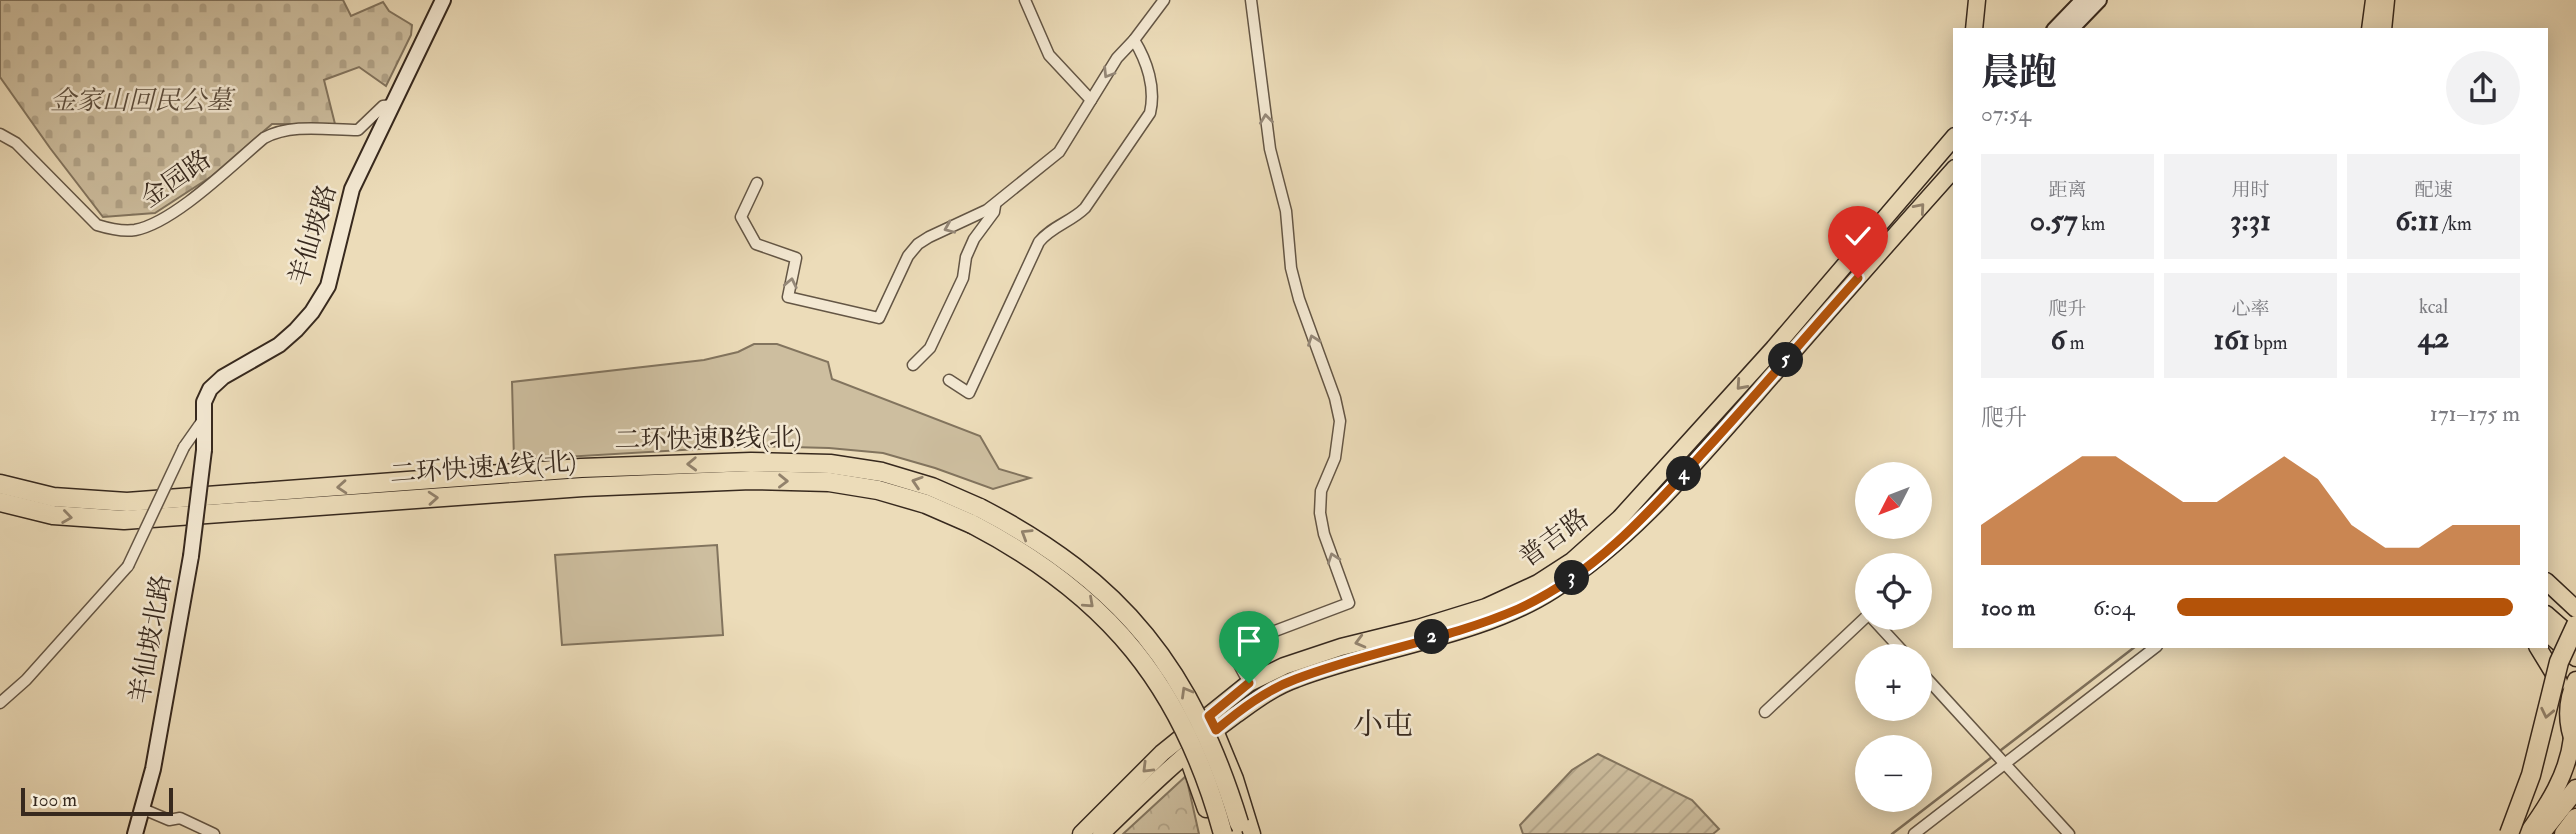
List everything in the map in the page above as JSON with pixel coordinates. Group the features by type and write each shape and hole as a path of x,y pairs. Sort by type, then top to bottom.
{"highway":[{"name":"二环快速B线(北)","path":"0,484 53,497 127,502 582,468 751,462 805,463 882,472 932,487 976,516 1025,533 1076,568 1118,605 1145,634 1178,679 1200,719 1219,763 1232,832"},
{"name":"二环快速A线(北)","path":"0,502 53,515 124,520 583,487 751,480 829,482 877,490 976,516"},
{"path":"2509,834 2531,775 2559,662 2576,625"},
{"path":"2540,834 2576,789"},
{"path":"2564,834 2576,818"}],"main road":[{"path":"1974,28 1977,0"},
{"path":"1985,28 1988,0"},
{"path":"2370,28 2374,0"},
{"path":"2383,28 2386,0"},
{"name":"普吉路","path":"1101,834 1183,747 1212,723 1249,683 1284,666 1341,647 1418,628 1486,607 1538,583 1572,561 1620,518 1774,348 1953,138"},
{"name":"普吉路","path":"1212,723 1294,679 1482,623 1539,598 1581,572 1632,530 1725,429 1953,170"},
{"path":"2548,583 2576,609"},
{"path":"2548,616 2576,640"},
{"path":"2548,634 2576,658"},
{"path":"2527,834 2559,781 2574,743 2568,707 2561,686 2539,648"},
{"path":"2568,707 2576,680"},
{"path":"1212,723 1235,779 1232,832"},
{"name":"普吉路","path":"1081,834 1163,753 1183,747"},
{"path":"1183,747 1232,832"}],"street":[{"name":"羊仙坡路","path":"204,450 204,402 210,389 223,377 279,345 312,312 328,286 352,189 443,0"},
{"path":"1025,0 1049,55 1091,100"},
{"path":"757,183 741,217 756,244 796,258 788,297 879,318 908,256 918,244 974,217 1059,152 1117,58 1164,0"},
{"path":"1249,683 1230,648 1349,603 1324,534 1320,513 1321,491 1335,458 1340,421 1335,398 1298,299 1291,268 1286,211 1270,149 1251,0"},
{"path":"2056,28 2083,0"},
{"path":"2072,28 2099,0"},
{"path":"949,380 970,393 1039,242 1046,232 1085,208 1150,113 1152,106 1148,65 1134,40"},
{"name":"金园路","path":"0,134 16,143 97,225 112,230 136,230 158,221 195,196 276,131 358,130 383,106 392,105"},
{"path":"913,365 930,348 957,291 974,239 994,212 996,202"},
{"path":"0,703 26,680 128,566 184,447 203,420"},
{"name":"羊仙坡北路","path":"135,834 160,736 191,556 204,450"},
{"path":"1765,712 1856,630"},
{"path":"1882,630 1896,644"},
{"path":"1914,834 2154,648"},
{"path":"1932,684 2069,834"},
{"path":"143,809 169,820 180,818 214,834"}],"green space":[{"name":"金家山回民公墓","path":"0,0 343,0 351,16 383,2 389,11 412,25 411,35 386,86 359,67 324,80 335,124 272,124 212,176 155,213 103,217 0,77"},
{"path":"754,344 777,344 828,362 832,379 980,436 999,469 1030,478 993,489 883,453 829,448 750,446 514,460 512,382 704,360 738,352"},
{"path":"717,545 723,635 562,645 555,555"},
{"path":"1598,754 1692,800 1719,829 1713,834 1523,834 1520,825 1572,770"},
{"path":"1186,776 1199,834 1123,834"}],"waterway":[{"path":"1892,834 2133,648"}],"district":[{"name":"小屯","path":"1383,724"}],"route":[{"path":"1249,683 1209,716 1216,730 1262,696 1294,679 1482,623 1518,609 1581,572 1632,530 1858,278"}]}
